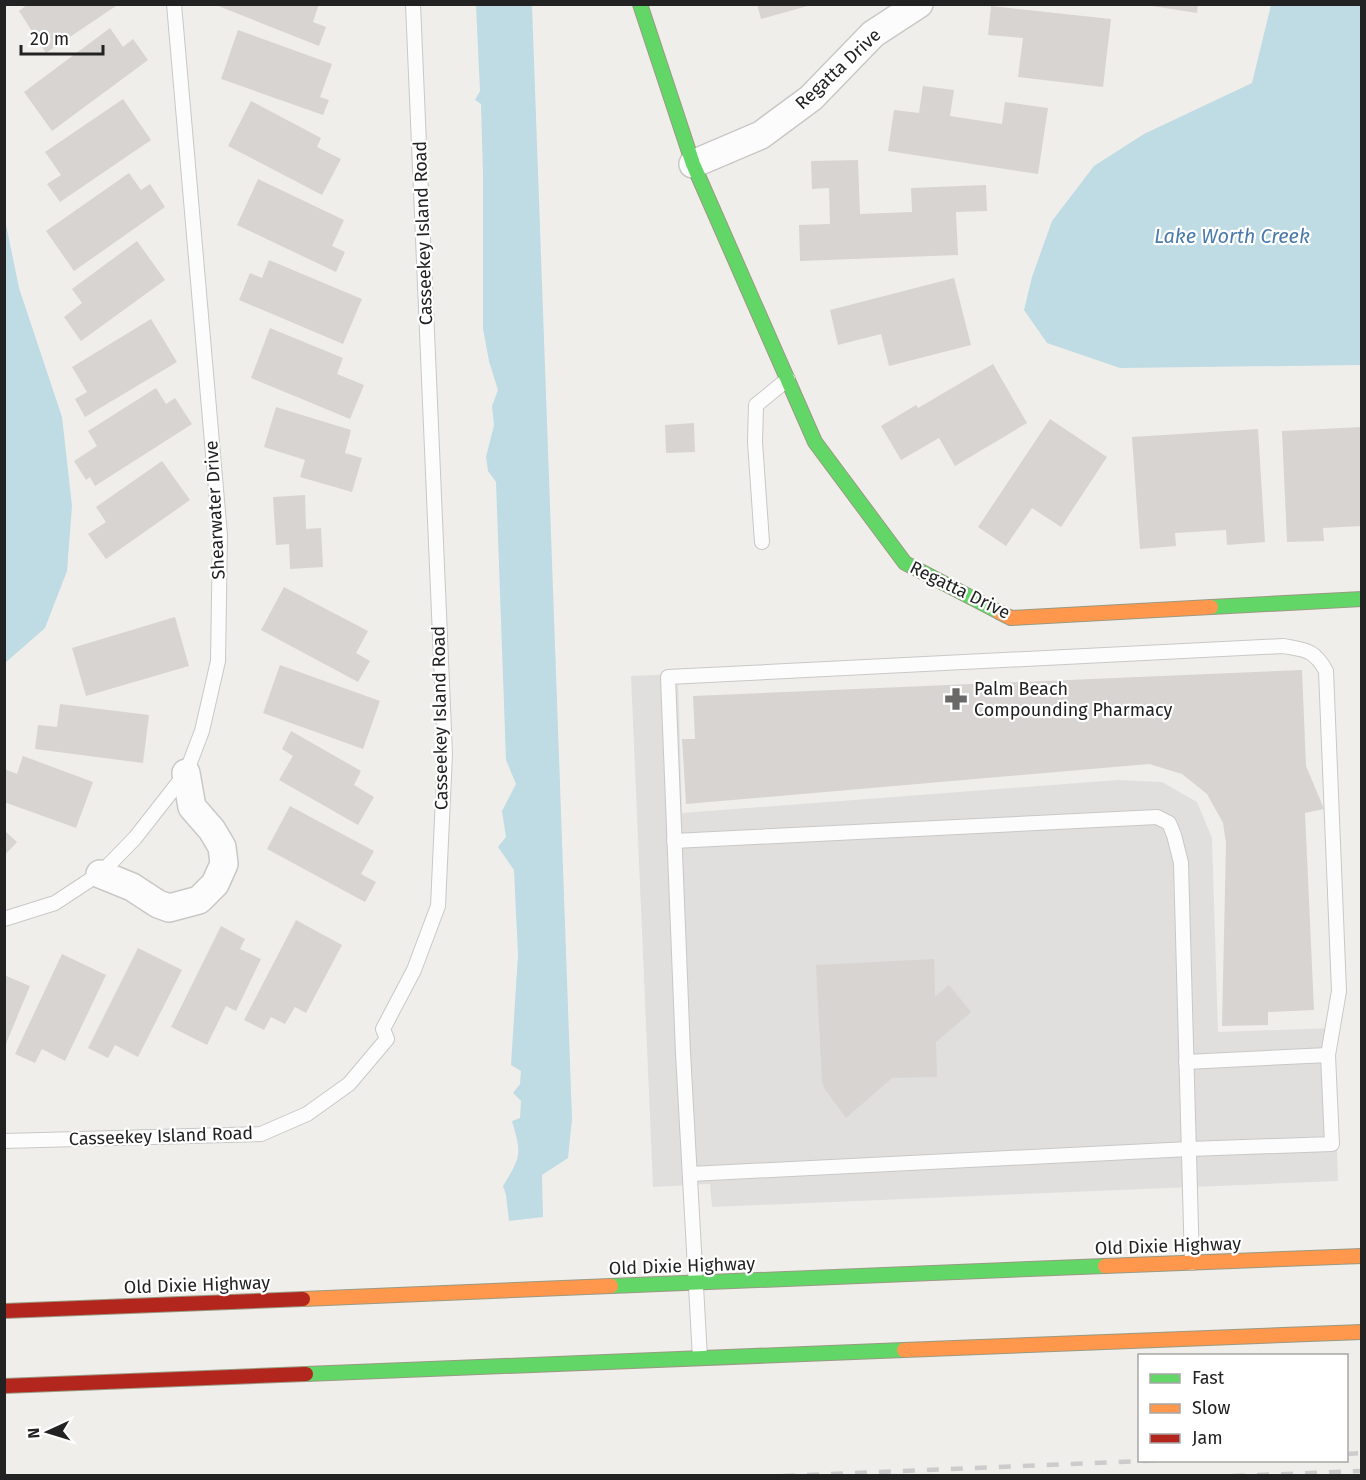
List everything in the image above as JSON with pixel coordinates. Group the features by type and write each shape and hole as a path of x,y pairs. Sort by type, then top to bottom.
{"main road":[{"name":"Regatta Drive","path":"640,4 693,164 815,442 904,563 1011,618 1362,599"},
{"name":"Old Dixie Highway","path":"4,1311 1362,1256"},
{"path":"4,1386 1362,1332"}],"street":[{"name":"Regatta Drive","path":"693,164 762,135 811,98 873,34 919,4"},
{"path":"100,874 132,887 158,904 169,908 199,900 214,884 224,864 222,847 212,830 192,807 186,773"}],"lane":[{"name":"Shearwater Drive","path":"4,919 55,903 100,874 135,838 186,773 202,731 218,661 220,535 174,4"},
{"name":"Casseekey Island Road","path":"4,1141 261,1134 307,1114 350,1084 387,1039 383,1029 414,970 438,906 445,754 413,4"},
{"path":"762,542 754,442 756,405 788,380"},
{"path":"690,1173 1332,1144 1328,1055 1339,991 1326,671 1319,658 1307,650 1282,646 668,677 683,1053 700,1358"},
{"path":"674,841 1157,818 1168,823 1174,835 1180,863 1192,1263"},
{"path":"1186,1062 1328,1055"}],"shaded area":[{"path":"678,674 682,813 1118,780 1162,782 1197,802 1212,838 1218,1032 1333,1028 1338,1181 712,1207 710,1184 653,1187 631,676"}],"water":[{"path":"476,5 532,5 572,1119 568,1158 542,1175 543,1217 509,1221 503,1186 518,1155 512,1121 520,1118 521,1101 513,1093 520,1084 521,1071 511,1065 518,955 514,870 498,847 506,837 502,811 516,784 506,760 496,482 488,471 486,457 494,425 492,406 498,390 489,361 483,329 483,175 481,104 475,100 480,91"},
{"name":"Lake Worth Creek","path":"1271,5 1361,5 1361,365 1120,368 1047,343 1024,310 1032,277 1052,221 1094,166 1144,134 1252,83"},
{"path":"4,215 19,288 62,417 72,506 67,571 45,628 5,663"}],"building":[{"path":"28,4 119,4 46,53 19,11"},
{"path":"319,4 313,22 326,27 319,46 216,5"},
{"path":"757,4 811,4 811,5 761,19"},
{"path":"1152,4 1198,4 1197,13 1152,6"},
{"path":"991,6 1111,19 1103,87 1018,77 1023,38 988,35"},
{"path":"110,28 123,47 133,39 148,60 52,131 24,92"},
{"path":"238,30 332,64 320,97 329,100 323,115 221,79"},
{"path":"923,86 954,90 950,116 1002,124 1005,102 1048,108 1038,174 888,151 894,110 919,113"},
{"path":"123,99 151,140 60,202 47,184 61,175 45,152"},
{"path":"251,101 321,138 317,147 341,159 322,195 228,146"},
{"path":"858,160 860,214 912,212 911,188 986,185 987,211 956,212 958,255 800,261 799,225 830,224 829,188 812,189 811,161"},
{"path":"129,173 141,190 150,184 165,207 74,271 46,231"},
{"path":"258,179 344,220 332,246 345,252 336,272 237,225"},
{"path":"137,241 165,280 81,341 64,317 82,303 72,289"},
{"path":"269,260 362,299 343,344 239,300 250,273 262,278"},
{"path":"954,278 971,345 889,366 881,334 838,345 830,310"},
{"path":"151,319 177,362 85,417 75,399 87,392 72,367"},
{"path":"270,328 343,358 337,374 364,385 350,419 251,378"},
{"path":"993,364 1027,423 955,466 939,438 901,460 881,426 916,405 918,408"},
{"path":"156,388 166,404 175,398 192,424 95,486 90,477 86,480 74,461 97,446 88,431"},
{"path":"276,407 351,430 345,453 362,458 352,492 300,477 305,460 264,447"},
{"path":"1050,419 1107,457 1061,527 1032,508 1006,546 978,527"},
{"path":"694,423 695,452 666,453 665,425"},
{"path":"1362,427 1362,526 1323,528 1324,541 1287,542 1282,431"},
{"path":"1258,429 1265,542 1227,545 1226,530 1175,533 1176,546 1140,549 1132,437"},
{"path":"162,461 190,500 106,559 88,534 106,522 96,507"},
{"path":"305,495 306,529 321,528 323,567 290,569 289,544 276,545 273,497"},
{"path":"284,587 368,631 356,653 370,661 358,682 261,630"},
{"path":"175,617 189,666 86,696 72,648"},
{"path":"280,665 380,701 363,749 263,713"},
{"path":"1302,670 1306,766 1324,809 1305,813 1314,1010 1268,1012 1268,1025 1222,1026 1226,843 1223,823 1207,794 1182,774 1149,764 686,804 682,739 695,739 693,696"},
{"path":"60,704 149,715 143,763 35,749 38,725 57,727"},
{"path":"291,731 361,771 354,785 374,797 358,825 279,780 293,756 282,749"},
{"path":"23,756 93,782 76,828 4,802 4,769 17,774"},
{"path":"290,806 374,851 361,874 376,882 365,902 267,849"},
{"path":"4,830 17,842 4,856"},
{"path":"296,920 342,945 306,1013 295,1007 285,1024 271,1017 264,1030 244,1020"},
{"path":"221,926 245,939 240,949 261,959 236,1011 226,1006 207,1045 171,1027"},
{"path":"138,948 182,970 138,1057 115,1045 108,1058 88,1048"},
{"path":"62,954 106,975 65,1061 42,1049 35,1063 15,1054"},
{"path":"934,959 935,997 949,985 971,1012 936,1042 937,1077 892,1078 846,1118 824,1088 822,1081 816,965"},
{"path":"4,975 30,986 5,1046 4,1046"}],"railway":[{"path":"1348,1454 1362,1453"},
{"path":"783,1476 1138,1461"},
{"path":"1233,1476 1362,1471"}],"traffic: fast":[{"path":"640,4 693,164 815,442 905,563 999,612"},
{"path":"1211,607 1362,599"},
{"path":"611,1286 1105,1266"},
{"path":"306,1374 904,1350"}],"traffic: slow":[{"path":"999,612 1011,618 1211,607"},
{"path":"1105,1266 1362,1256"},
{"path":"303,1299 611,1286"},
{"path":"904,1350 1362,1332"}],"traffic: jam":[{"path":"4,1311 303,1299"},
{"path":"4,1386 306,1374"}],"place":[{"name":"Palm Beach Compounding Pharmacy","path":"956,699"}]}
